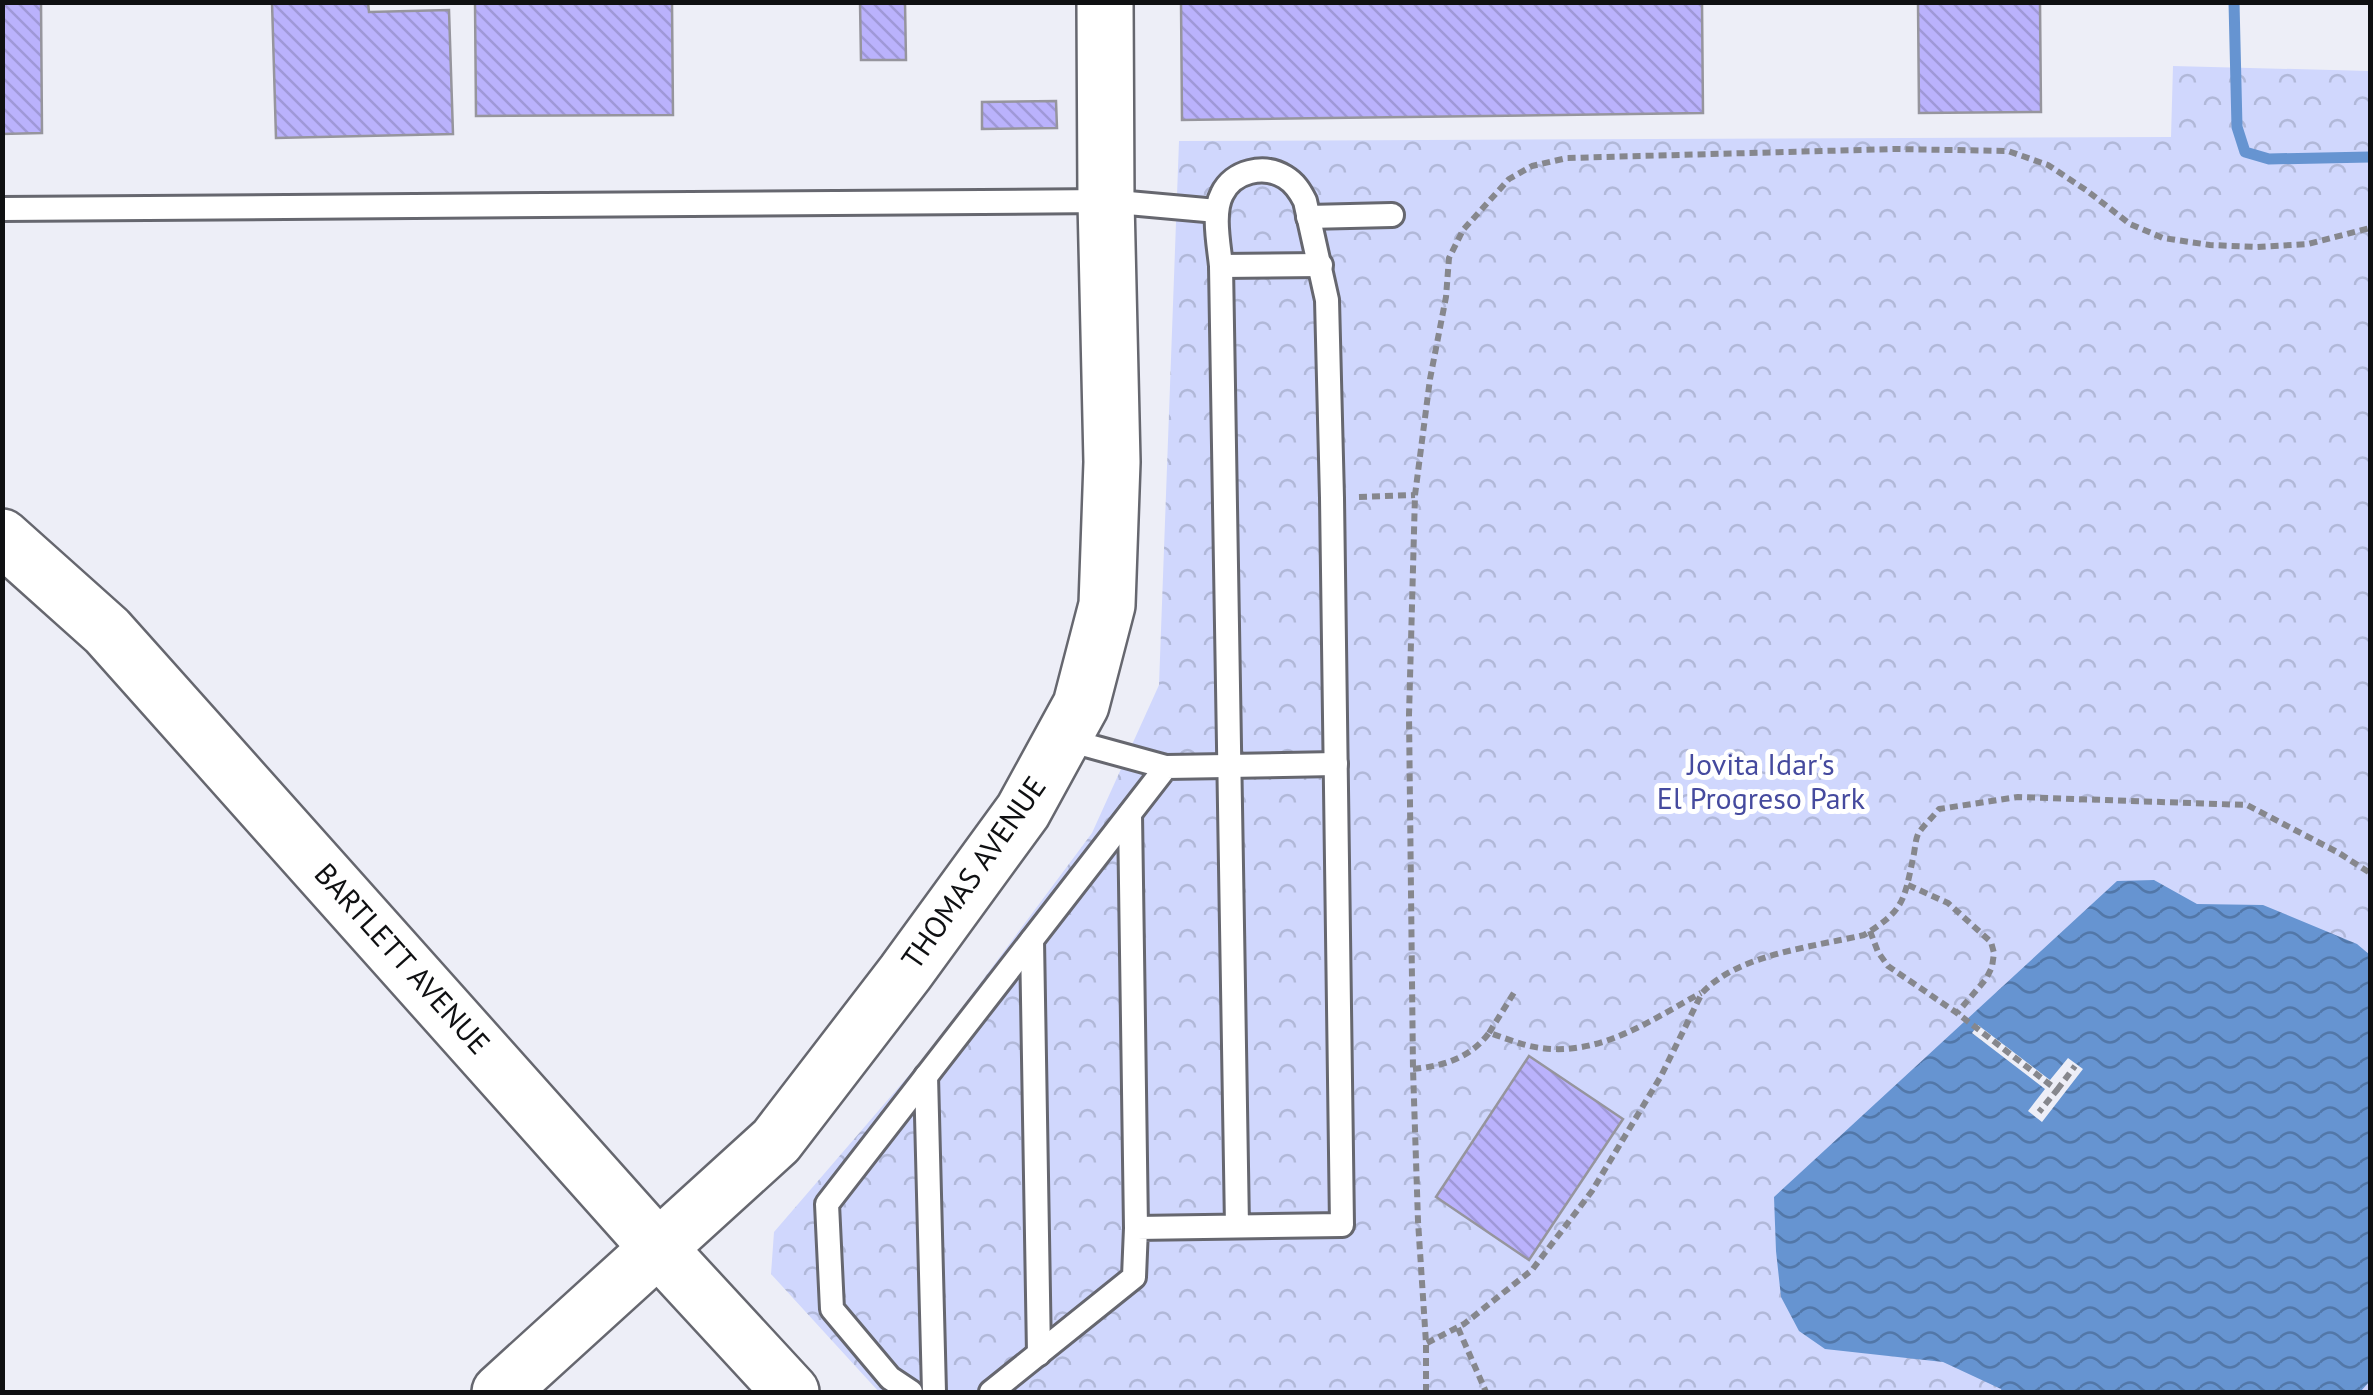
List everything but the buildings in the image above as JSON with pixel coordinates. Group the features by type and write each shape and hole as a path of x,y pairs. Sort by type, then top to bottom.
{"street":[{"name":"THOMAS AVENUE","path":"500,1392 776,1141 1023,811 1081,705 1107,605 1112,462 1106,2"},
{"name":"BARTLETT AVENUE","path":"2,537 107,630 791,1392"}],"lane":[{"path":"1136,1228 1342,1225 1327,300 1305,201 1298,188 1272,171 1257,170 1230,183 1220,196 1217,211 1237,1226"},
{"path":"2,208 1106,202 1217,211"},
{"path":"1308,216 1392,215"},
{"path":"1221,266 1321,266"},
{"path":"1062,739 1166,767 1336,764"},
{"path":"911,1392 890,1378 832,1310 827,1204 1166,767"},
{"path":"991,1392 1134,1277 1130,814"},
{"path":"1032,940 1039,1354"},
{"path":"926,1076 934,1392"}],"path":[{"path":"1426,1392 1413,1069 1409,715 1415,495 1449,258 1463,230 1509,180 1532,166 1567,158 1895,148 2008,151 2048,166 2130,224 2162,238 2257,247 2308,244 2370,228"},
{"path":"1332,498 1415,495"},
{"path":"1488,1032 1539,1048 1592,1046 1620,1036 1702,993 1729,970 1864,936 1893,916 1902,902 1918,835 1939,810 2018,797 2248,805 2370,873"},
{"path":"1908,885 1948,902 1991,942 1992,967 1957,1013"},
{"path":"1870,932 1888,966 2057,1090"},
{"path":"1413,1069 1445,1064 1474,1050 1516,991"},
{"path":"1426,1343 1458,1328 1532,1270 1592,1191 1660,1076 1702,993"},
{"path":"2039,1112 2076,1066"},
{"path":"1458,1328 1486,1392"}],"green space":[{"name":"Jovita Idar's El Progreso Park","path":"2173,66 2370,71 2370,1392 879,1392 771,1274 774,1232 929,1052 1092,833 1159,685 1179,141 2171,137"}],"water":[{"path":"2154,880 2197,904 2263,905 2357,944 2370,955 2370,1381 2360,1392 2002,1392 1943,1362 1825,1349 1799,1331 1781,1297 1774,1197 2117,881"}],"pier":[{"path":"1978,1025 2050,1080 2068,1058 2083,1069 2042,1122 2028,1111 2045,1089 1972,1033"}],"waterway":[{"path":"2234,2 2237,127 2245,152 2269,159 2370,157"}]}
